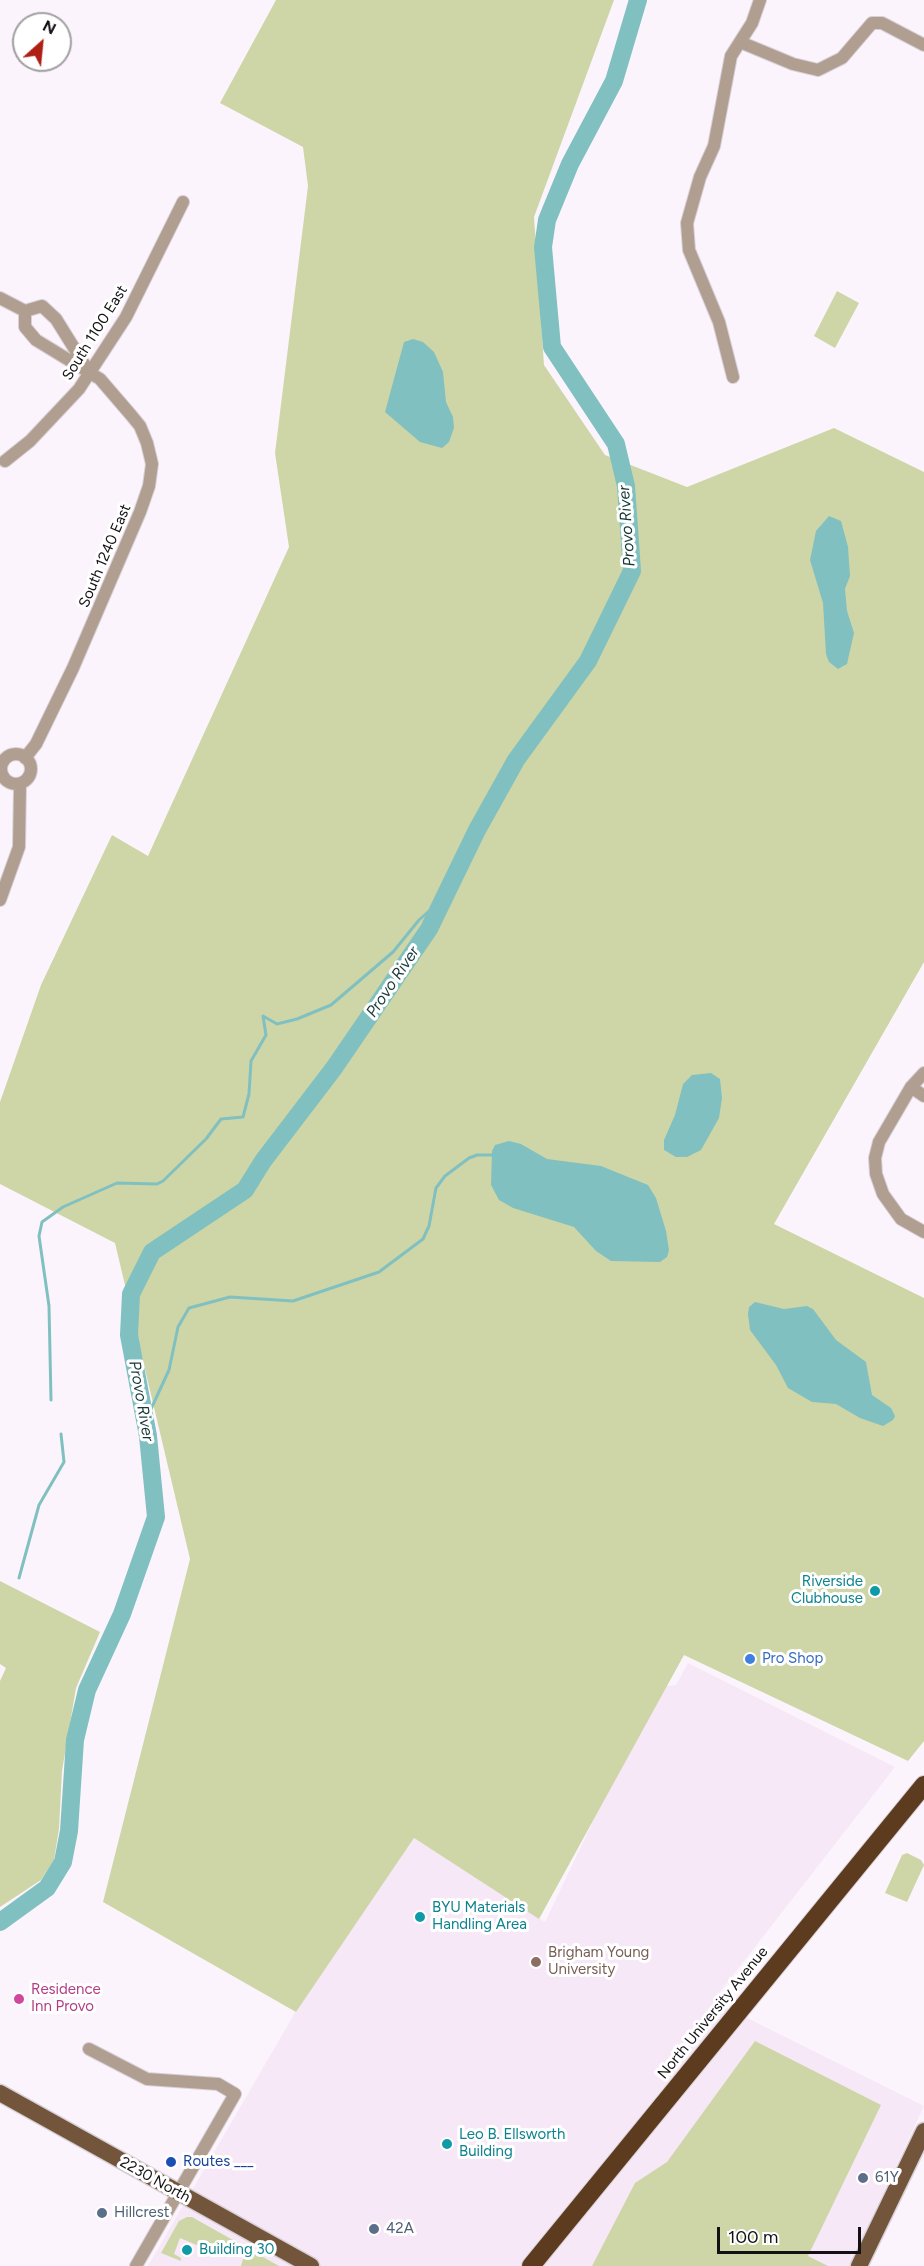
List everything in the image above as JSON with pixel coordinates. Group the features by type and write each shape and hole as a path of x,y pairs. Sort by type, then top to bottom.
{"highway":[{"name":"North University Avenue","path":"531,2266 924,1785"}],"main road":[{"name":"2230 North","path":"0,2092 311,2266"},
{"path":"859,2266 924,2131"}],"street":[{"path":"733,377 725,342 692,259 687,235 690,210 700,177 714,146 731,56 752,23 760,0"},
{"path":"740,42 793,64 818,70 842,58 872,23 882,23 924,45"},
{"name":"South 1100 East","path":"5,461 30,441 79,389 126,317 183,202"},
{"path":"0,298 25,311 42,306 56,319 90,372"},
{"path":"25,311 25,327 36,339 90,372"},
{"name":"South 1240 East","path":"25,758 36,744 70,676 149,486 152,464 140,426 99,379 90,372"},
{"path":"11,755 25,758 31,771 26,781 20,784 9,783 4,779 1,761 11,755"},
{"path":"0,900 19,848 20,784"},
{"path":"924,1073 911,1087 879,1142 875,1158 876,1174 883,1194 901,1219 924,1232"},
{"path":"911,1087 924,1096"},
{"path":"89,2049 147,2079 218,2084 235,2094 142,2263"}],"shaded area":[{"name":"Brigham Young University","path":"688,1663 895,1767 713,2001 924,2106 849,2266 148,2266 296,2011 414,1838 545,1922 657,1687 676,1685"}],"green space":[{"path":"276,0 614,0 534,217 544,365 605,455 687,487 834,428 924,472 924,962 774,1224 924,1298 924,1741 908,1761 684,1655 539,1919 414,1838 296,2012 103,1902 190,1559 115,1243 0,1184 0,1102 41,985 112,835 148,856 289,547 275,453 308,186 303,147 220,103"},
{"path":"837,291 859,303 835,348 814,336"},
{"path":"0,1581 100,1632 76,1688 62,1771 59,1829 54,1860 41,1880 0,1907 0,1681 6,1668 0,1664"},
{"path":"907,1853 921,1860 924,1865 907,1902 885,1893 902,1855"},
{"path":"755,2041 881,2105 808,2256 828,2266 592,2266 635,2183 667,2162"},
{"path":"192,2217 279,2266 241,2266 244,2256 201,2244 199,2246 180,2238 174,2254 181,2258 181,2261 161,2253 179,2221"}],"water":[{"path":"413,339 423,342 434,352 443,372 446,402 453,417 454,428 449,442 442,448 420,442 385,412 404,342"},
{"path":"829,516 841,521 848,547 850,576 845,589 847,611 854,633 847,664 838,669 829,662 826,654 823,603 810,560 816,531"},
{"path":"711,1073 720,1079 722,1098 719,1118 701,1150 687,1157 676,1157 664,1150 664,1140 675,1115 683,1084 692,1075"},
{"path":"509,1141 521,1144 547,1159 601,1166 648,1185 656,1198 666,1231 669,1250 667,1257 660,1262 611,1261 596,1251 574,1227 513,1208 499,1200 491,1185 492,1151 495,1145"},
{"path":"755,1302 784,1309 807,1306 813,1309 836,1340 866,1362 872,1395 891,1408 895,1416 893,1420 883,1426 860,1418 836,1404 812,1402 788,1388 776,1365 750,1330 749,1307"}],"waterway":[{"name":"Provo River","path":"0,1922 47,1888 63,1862 69,1831 75,1740 87,1690 122,1614 156,1517 148,1436 129,1335 131,1294 152,1252 245,1190 263,1161 334,1068 429,929 477,830 516,760 588,661 632,571 626,486 616,444 552,347 543,247 547,220 570,164 614,81 638,0"},
{"path":"51,1400 49,1306 39,1236 42,1222 63,1207 117,1183 157,1184 163,1181 206,1139 221,1119 243,1117 249,1094 251,1061 266,1035 263,1016 277,1024 297,1019 331,1005 393,952 419,920 446,896"},
{"path":"145,1422 169,1370 178,1327 189,1308 230,1297 293,1301 379,1272 423,1239 429,1226 436,1188 445,1176 469,1158 477,1155 492,1155"},
{"path":"19,1578 39,1505 64,1462 61,1434"}],"place":[{"name":"Riverside Clubhouse","path":"875,1591"},
{"name":"Pro Shop","path":"750,1659"},
{"name":"BYU Materials Handling Area","path":"420,1917"},
{"name":"Brigham Young University","path":"536,1962"},
{"name":"Residence Inn Provo","path":"19,1999"},
{"name":"Leo B. Ellsworth Building","path":"447,2144"},
{"name":"Routes ___","path":"171,2162"},
{"name":"61Y","path":"863,2178"},
{"name":"Hillcrest","path":"102,2213"},
{"name":"42A","path":"374,2229"},
{"name":"Building 30","path":"187,2250"}]}
